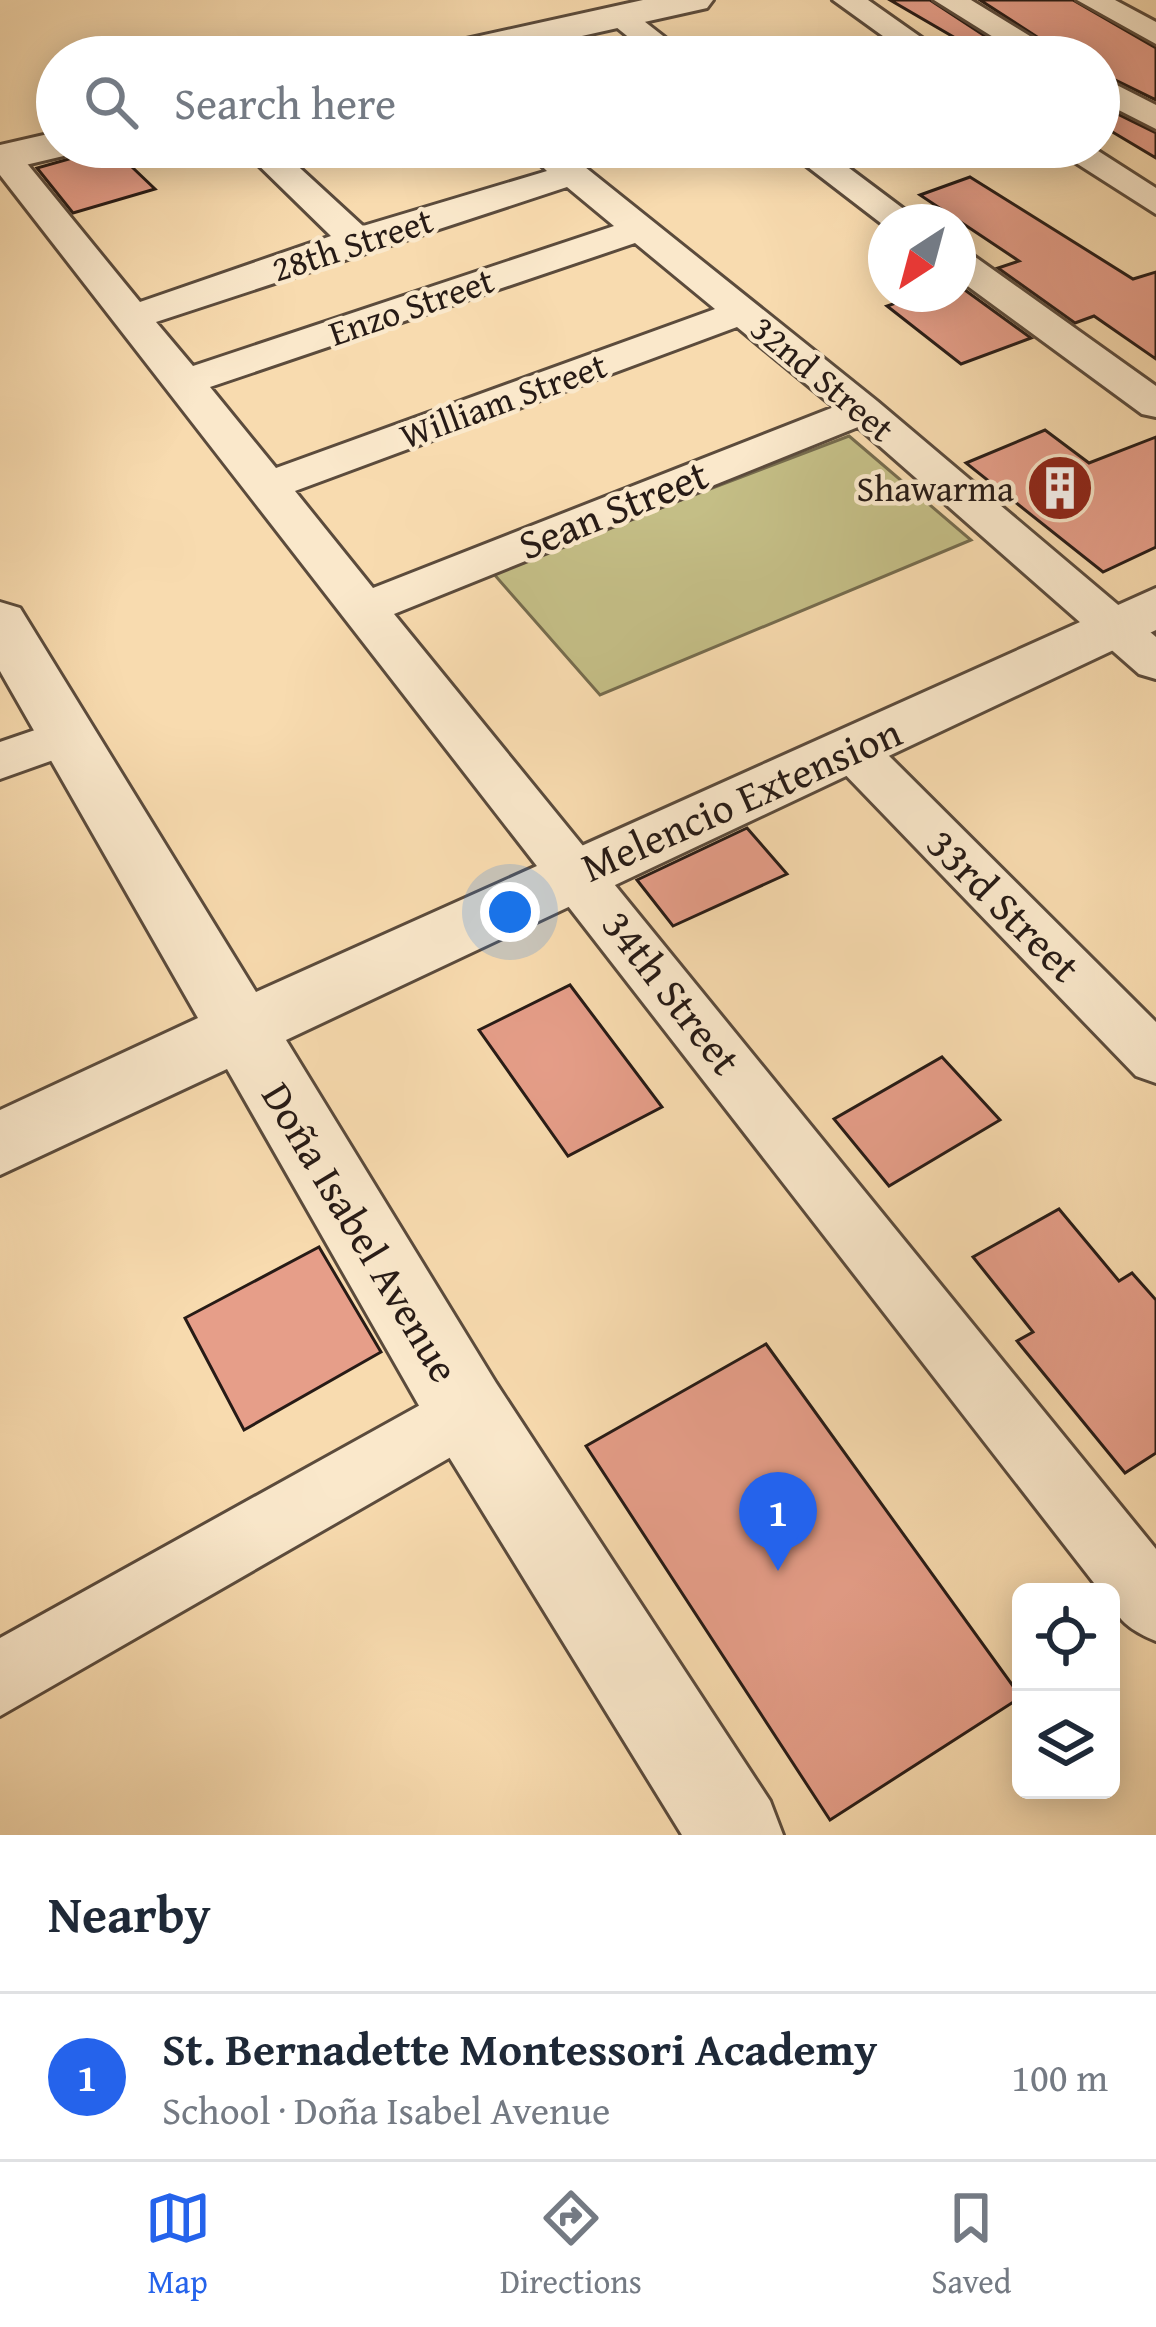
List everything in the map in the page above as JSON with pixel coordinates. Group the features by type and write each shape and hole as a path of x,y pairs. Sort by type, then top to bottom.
{"street":[{"path":"535,36 694,0"},
{"path":"848,0 902,36"},
{"path":"949,0 1012,36"},
{"path":"1092,0 1156,35"},
{"path":"620,18 645,36"},
{"path":"1120,98 1156,119"},
{"path":"2,157 36,150"},
{"name":"34th Street","path":"2,157 134,317 263,488 577,871 1156,1605"},
{"path":"279,168 356,241"},
{"name":"32nd Street","path":"565,168 1142,632"},
{"path":"828,168 878,204"},
{"path":"1101,168 1156,203"},
{"name":"28th Street","path":"134,317 573,174"},
{"name":"Enzo Street","path":"183,383 640,229"},
{"path":"976,275 1156,404"},
{"name":"William Street","path":"263,488 743,312"},
{"name":"Sean Street","path":"362,609 863,410"},
{"name":"Doña Isabel Avenue","path":"0,621 467,1411 736,1835"},
{"name":"Melencio Extension","path":"0,1144 577,871 1142,632"},
{"path":"0,761 70,736"},
{"name":"33rd Street","path":"853,751 1156,1059"},
{"path":"0,1679 467,1411"}],"shaded area":[{"path":"849,436 971,540 600,695 492,572"}],"building":[{"path":"890,0 930,0 985,36 952,36"},
{"path":"980,0 1073,0 1156,48 1156,100 1120,82 1120,36 1036,36"},
{"path":"1120,115 1156,133 1156,158 1120,137"},
{"path":"37,168 133,168 155,189 73,213"},
{"path":"970,177 1133,279 1156,272 1156,359 1094,316 1075,323 998,268 1019,261 976,232 976,204 934,204 920,195"},
{"path":"976,298 1031,338 961,364 895,312 976,312"},
{"name":"Shawarma","path":"1045,430 1089,463 1156,437 1156,547 1103,572 966,463"},
{"path":"747,828 787,874 673,926 637,880"},
{"path":"570,985 662,1107 568,1156 479,1030"},
{"path":"942,1057 1000,1120 889,1186 834,1119"},
{"path":"1059,1209 1119,1281 1132,1273 1156,1300 1156,1453 1125,1473 1017,1341 1033,1332 973,1257"},
{"path":"319,1247 381,1352 244,1430 185,1318"},
{"path":"766,1344 1012,1685 1012,1703 830,1820 586,1446"}],"place":[{"name":"Shawarma","path":"1060,488"},
{"name":"St. Bernadette Montessori Academy","path":"778,1571"}]}
